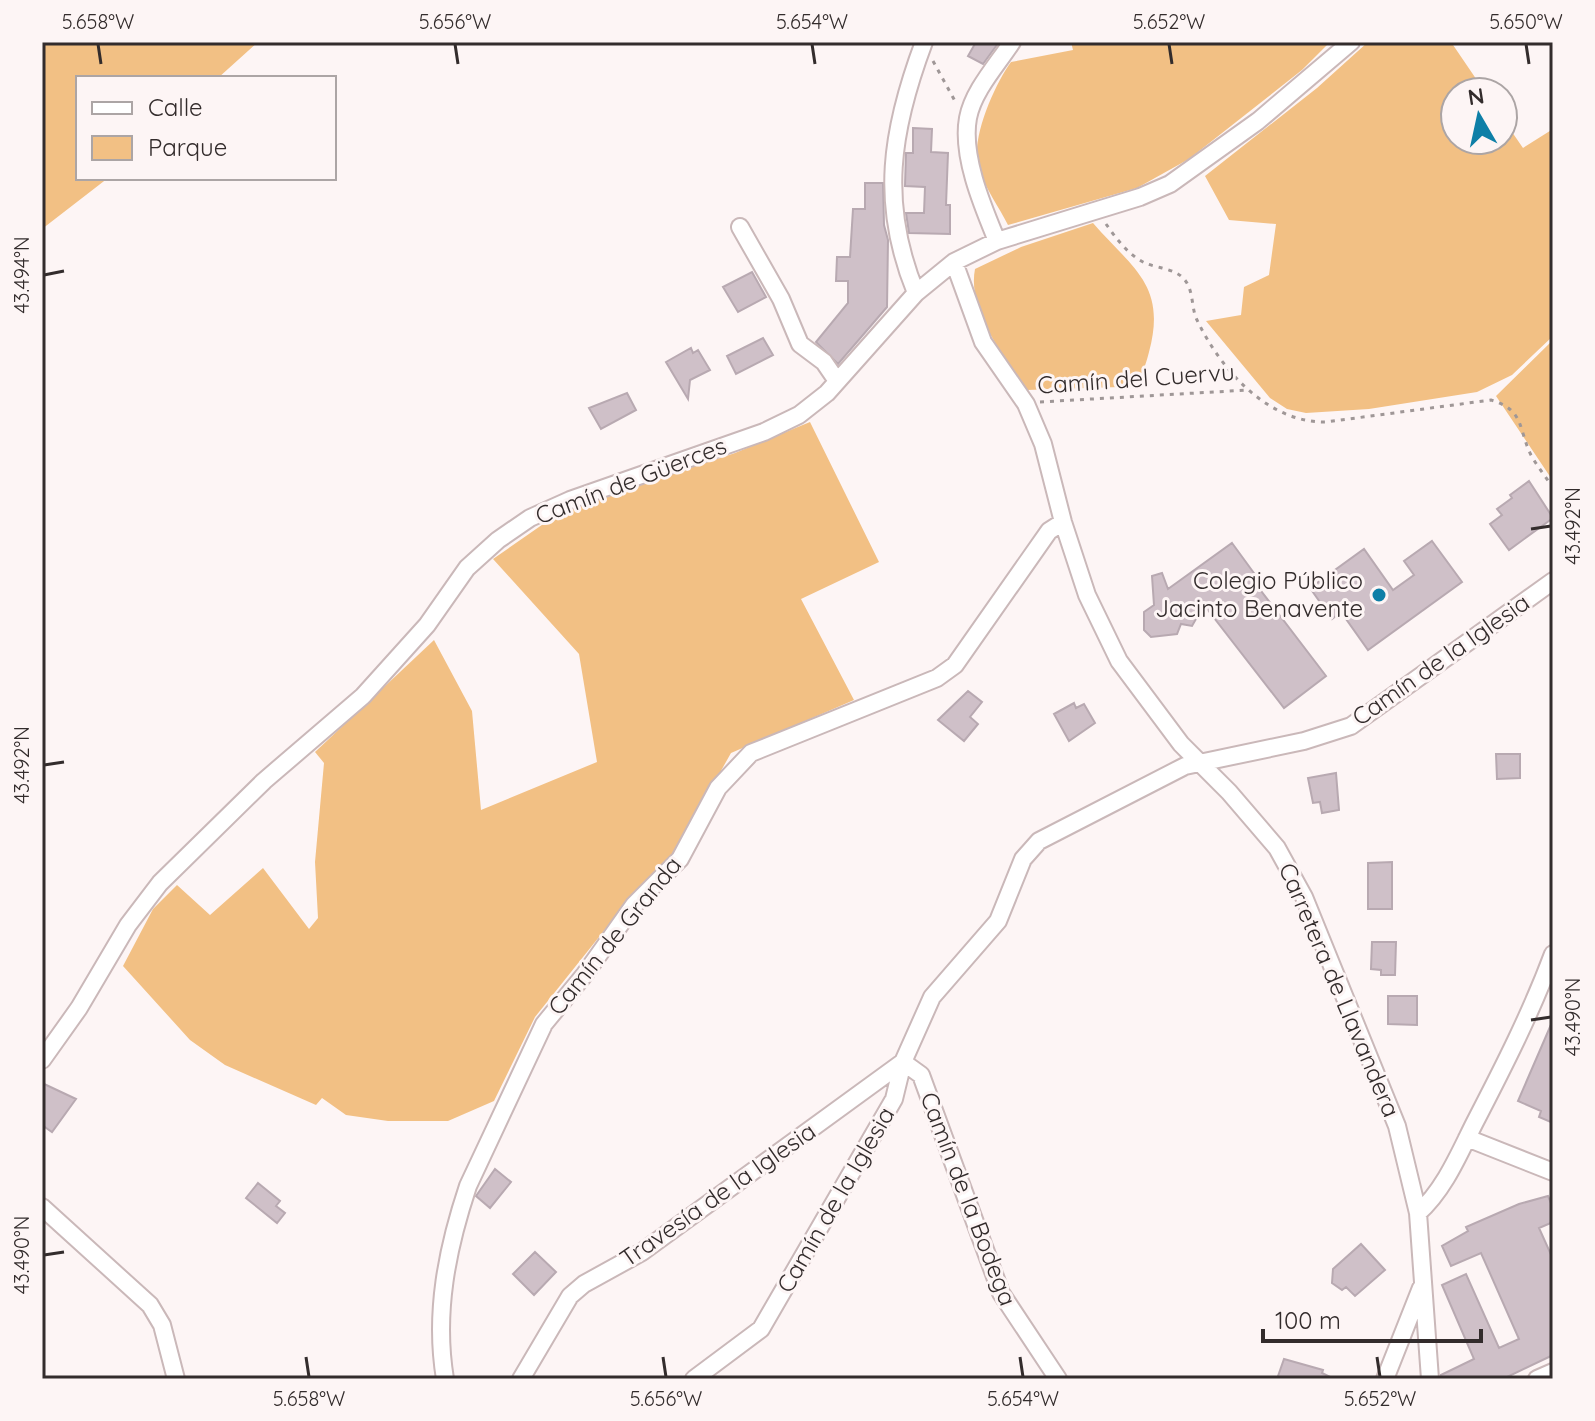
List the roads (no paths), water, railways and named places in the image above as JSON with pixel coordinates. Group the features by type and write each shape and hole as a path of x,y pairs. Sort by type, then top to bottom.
{"street":[{"path":"997,241 971,168 968,119 982,86 1012,42"},
{"name":"Camín de Güerces","path":"42,1060 79,1008 128,925 160,883 264,781 363,696 427,625 467,568 498,540 530,518 570,500 764,432 799,415 837,381 916,293 954,262 997,241 1096,211 1170,184 1206,161 1343,46"},
{"path":"916,293 896,237 893,181 902,101 926,47"},
{"path":"740,227 781,299 800,344 824,362 837,381"},
{"name":"Carretera de Llavandera","path":"954,262 983,342 1026,404 1043,444 1063,522 1087,595 1119,661 1156,714 1229,792 1277,848 1291,871 1397,1126 1418,1213 1430,1379"},
{"name":"Camín de Granda","path":"445,1379 440,1346 442,1290 459,1213 544,1024 634,905 680,859 718,788 735,766 751,753 937,678 955,665 1049,531 1063,522"},
{"name":"Camín de la Iglesia","path":"694,1379 761,1329 894,1099 903,1062 932,997 998,921 1023,859 1039,841 1198,762 1304,741 1351,726 1553,581"},
{"path":"1418,1213 1438,1190 1467,1138 1517,1040 1553,954"},
{"name":"Travesía de la Iglesia","path":"521,1379 570,1296 584,1284 642,1252 903,1062"},
{"name":"Camín de la Bodega","path":"903,1062 921,1075 1001,1293 1058,1379"},
{"path":"1467,1138 1553,1172"},
{"path":"42,1207 150,1305 162,1325 176,1379"},
{"path":"1385,1379 1424,1282"},
{"path":"1537,1379 1553,1372"}],"place":[{"name":"Colegio Público Jacinto Benavente","path":"1379,595"}]}
